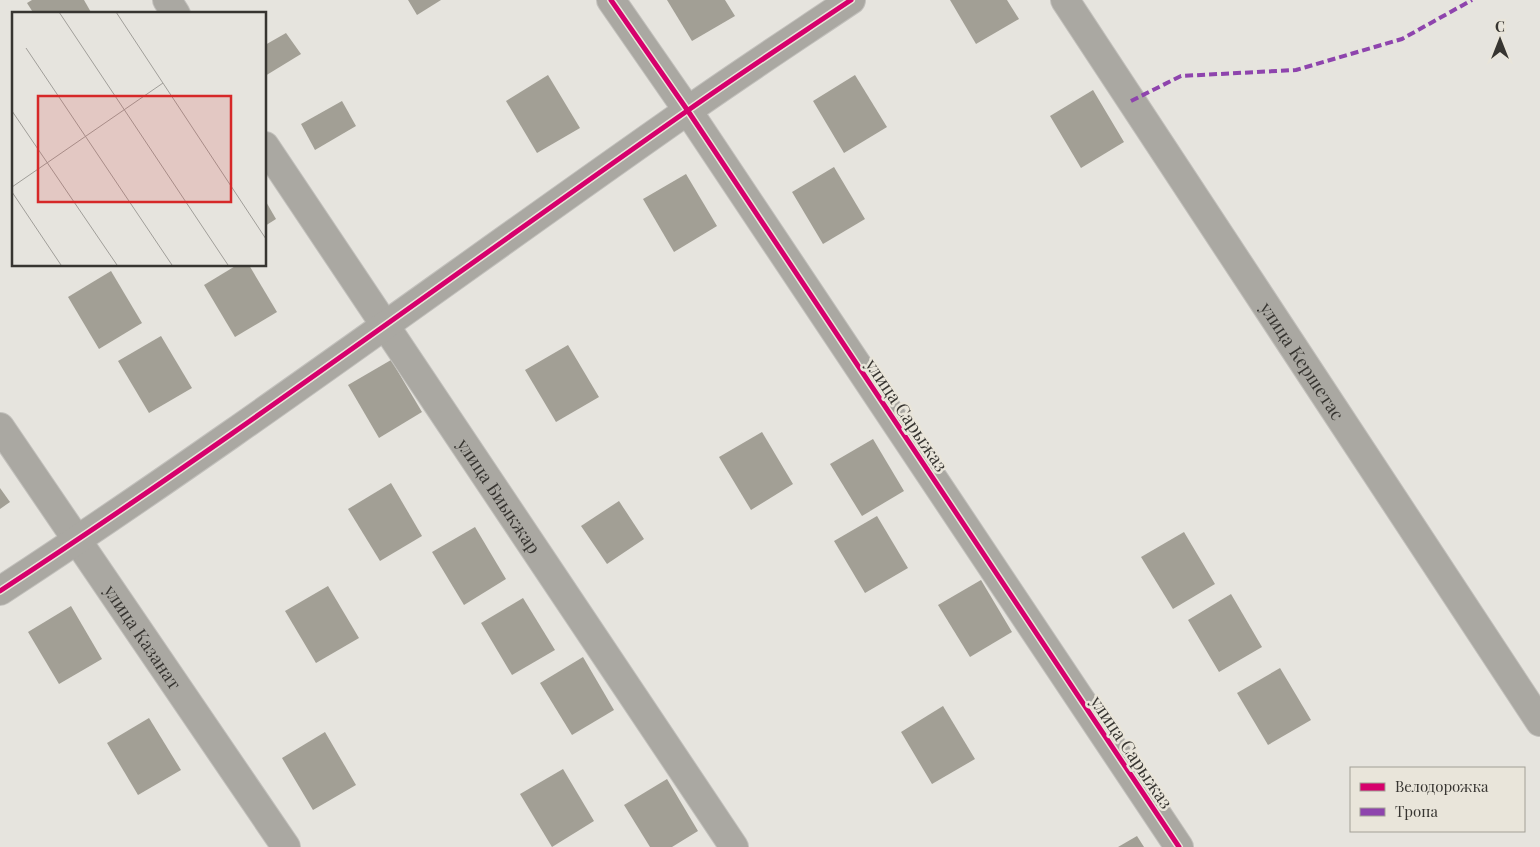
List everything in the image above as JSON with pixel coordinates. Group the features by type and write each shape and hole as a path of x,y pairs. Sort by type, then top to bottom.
{"street":[{"path":"167,0 175,12"},
{"name":"улица Сарыжаз","path":"612,0 1179,847"},
{"path":"0,591 77,540 386,326 688,111 851,0"},
{"name":"улица Кершетас","path":"1064,0 1540,722"},
{"name":"улица Биыкжар","path":"266,147 734,847"},
{"name":"улица Казанат","path":"0,427 286,847"}],"building":[{"path":"32,0 84,0 91,12 33,12 27,3"},
{"path":"408,0 441,0 417,15"},
{"path":"667,0 725,0 735,16 692,41"},
{"path":"950,0 1007,0 1019,19 976,44"},
{"path":"286,33 301,54 266,75 266,44"},
{"path":"548,75 580,128 537,153 506,101"},
{"path":"855,75 887,127 844,153 813,101"},
{"path":"1093,90 1124,142 1081,168 1050,116"},
{"path":"342,101 356,126 315,150 301,124"},
{"path":"834,167 865,219 823,244 792,192"},
{"path":"686,174 717,226 674,252 643,199"},
{"path":"266,202 276,219 266,225"},
{"path":"235,266 250,266 277,312 235,337 204,285"},
{"path":"111,271 142,323 99,349 68,297"},
{"path":"161,336 192,388 149,413 118,361"},
{"path":"568,345 599,397 556,422 525,370"},
{"path":"391,360 422,412 379,438 348,385"},
{"path":"762,432 793,484 751,510 719,457"},
{"path":"873,439 904,491 862,516 830,464"},
{"path":"391,483 422,536 380,561 348,509"},
{"path":"0,488 10,502 0,509"},
{"path":"619,501 644,539 607,564 581,526"},
{"path":"877,516 908,568 865,593 834,541"},
{"path":"475,527 506,579 464,605 432,552"},
{"path":"1184,532 1215,584 1173,609 1141,557"},
{"path":"981,580 1012,632 970,657 938,605"},
{"path":"328,586 359,638 316,663 285,611"},
{"path":"1231,594 1262,647 1219,672 1188,620"},
{"path":"523,598 555,650 512,675 481,623"},
{"path":"71,606 102,659 59,684 28,632"},
{"path":"583,657 614,710 572,735 540,683"},
{"path":"1280,668 1311,720 1268,745 1237,693"},
{"path":"943,706 975,759 932,784 901,732"},
{"path":"149,718 181,770 138,795 107,743"},
{"path":"325,732 356,785 313,810 282,758"},
{"path":"563,769 594,821 552,847 520,794"},
{"path":"667,779 698,831 672,847 650,847 624,805"},
{"path":"1137,836 1144,847 1118,847"}],"marked path":[{"path":"1131,101 1181,76 1296,70 1402,39 1472,0"}],"cycle path":[{"path":"611,0 688,111 1179,847"},
{"path":"0,591 174,474 601,171 851,0"}]}
